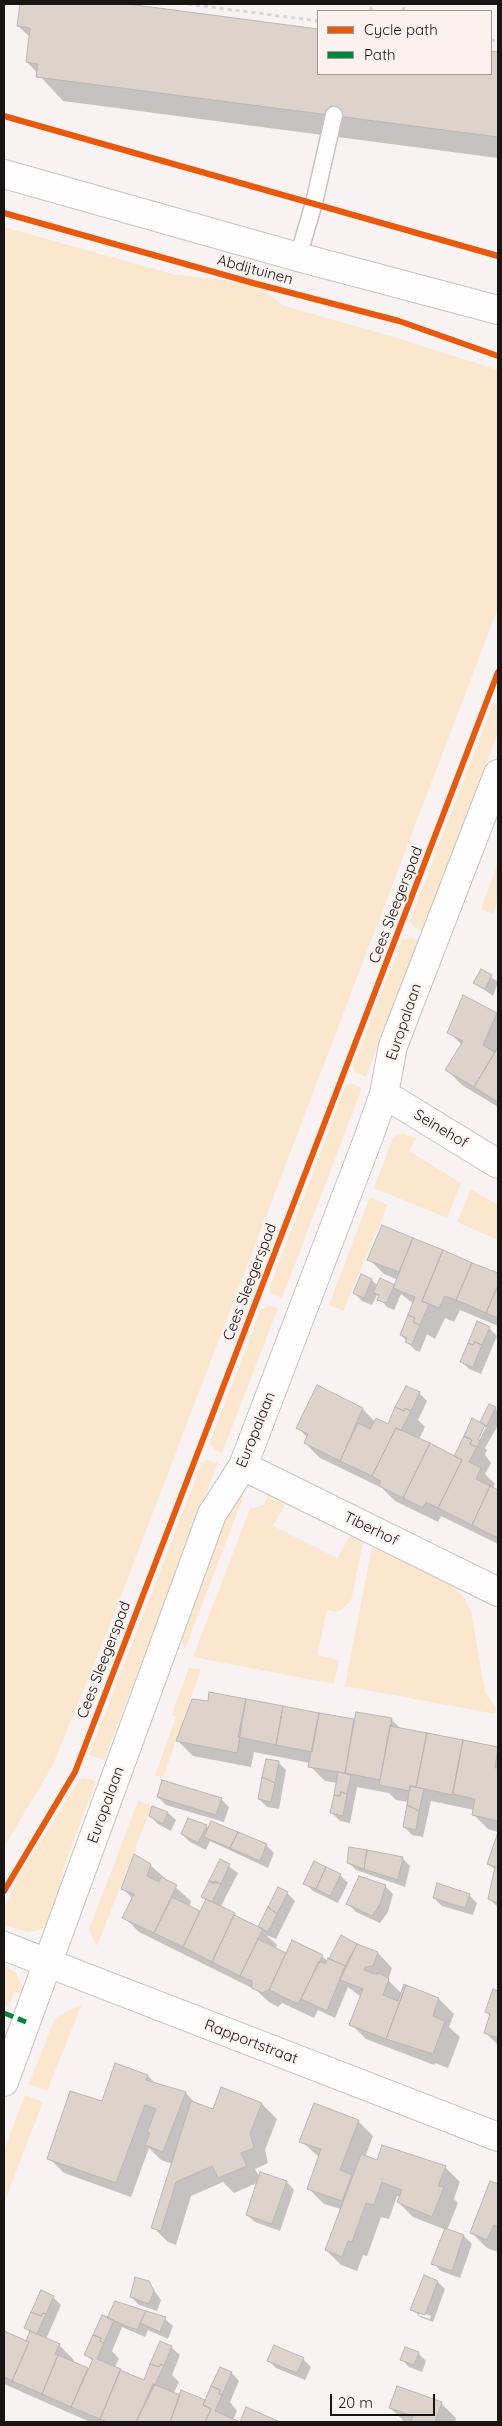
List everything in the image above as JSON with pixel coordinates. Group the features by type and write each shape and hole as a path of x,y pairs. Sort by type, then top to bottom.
{"street":[{"name":"Abdijtuinen","path":"4,174 298,257 498,310"},
{"name":"Europalaan","path":"4,2082 212,1514 243,1466 384,1094 392,1046 498,774"},
{"name":"Seinehof","path":"384,1094 498,1164"},
{"name":"Tiberhof","path":"243,1466 498,1592"},
{"name":"Rapportstraat","path":"4,1946 48,1965 498,2137"}],"lane":[{"name":"Abdijtuinen","path":"298,257 314,203 334,115"}],"path":[{"path":"188,4 317,20"}],"shaded area":[{"path":"4,227 176,275 253,283 284,306 391,336 498,370 498,608 115,1612 52,1767 4,1847"},
{"path":"493,703 498,705 498,733 422,931 414,927 410,921"},
{"path":"498,863 498,899 493,914 481,909"},
{"path":"412,938 418,941 366,1077 355,1072 353,1066 402,940"},
{"path":"353,1084 362,1088 282,1298 270,1293 269,1289 346,1085"},
{"path":"403,1133 416,1138 409,1151 461,1183 447,1218 374,1188 393,1137"},
{"path":"471,1189 498,1205 498,1240 457,1222"},
{"path":"370,1197 388,1205 343,1311 329,1305"},
{"path":"269,1306 278,1308 222,1453 210,1445 211,1439 261,1309"},
{"path":"206,1460 218,1463 104,1760 89,1755 201,1465"},
{"path":"244,1495 185,1649 179,1638 227,1511 234,1501"},
{"path":"268,1496 285,1504 273,1526 337,1558 350,1536 363,1542 351,1601 338,1612 327,1610 317,1655 339,1660 334,1684 193,1657 250,1509 264,1505"},
{"path":"372,1547 448,1583 464,1597 471,1611 485,1692 496,1708 495,1714 345,1686"},
{"path":"189,1668 201,1669 163,1778 155,1775 176,1717 172,1714"},
{"path":"83,1778 96,1781 62,1872 67,1883 47,1925 40,1930 27,1932 4,1925 4,1908 19,1876 79,1780"},
{"path":"138,1801 152,1806 97,1946 89,1930"},
{"path":"4,1966 16,1973 23,1987 23,1994 14,1992 9,2006 4,2004"},
{"path":"82,2004 47,2091 29,2084 55,2018"},
{"path":"25,2095 43,2102 4,2203 4,2151"}],"building":[{"path":"20,4 128,4 317,29 317,75 492,75 492,51 498,52 498,137 36,77 38,64 26,62 30,28 17,26"},
{"path":"481,969 492,975 485,989 473,983"},
{"path":"463,995 497,1013 483,1045 494,1052 498,1047 474,1087 445,1070 463,1041 447,1033"},
{"path":"498,1047 498,1102 474,1087"},
{"path":"382,1225 413,1238 399,1272 367,1260"},
{"path":"413,1238 443,1250 422,1301 429,1304 420,1325 413,1322 415,1318 408,1315 415,1297 393,1288"},
{"path":"443,1250 472,1263 456,1300 445,1296 439,1308 422,1301"},
{"path":"472,1263 498,1273 498,1285 486,1313 456,1300"},
{"path":"361,1274 372,1279 364,1298 353,1293"},
{"path":"380,1278 395,1285 386,1303 377,1300 379,1295 373,1293"},
{"path":"498,1285 498,1318 486,1313"},
{"path":"408,1315 415,1318 413,1322 420,1325 412,1345 405,1342 407,1338 400,1335"},
{"path":"477,1321 490,1327 482,1345 475,1342 473,1345 468,1343"},
{"path":"475,1342 482,1345 473,1367 460,1362 468,1343 473,1345"},
{"path":"317,1385 363,1408 340,1461 304,1443 308,1434 296,1428"},
{"path":"406,1386 420,1392 411,1411 405,1408 404,1411 395,1407"},
{"path":"489,1404 496,1407 487,1426 480,1422"},
{"path":"395,1407 404,1411 405,1408 411,1411 401,1431 396,1428 372,1476 340,1461 358,1423 370,1429 376,1418 388,1424"},
{"path":"472,1418 485,1425 477,1447 470,1444 472,1440 464,1436"},
{"path":"396,1428 430,1443 403,1498 379,1486 381,1481 372,1476"},
{"path":"464,1436 472,1440 470,1444 477,1447 469,1462 481,1468 476,1479 490,1486 472,1525 438,1508 462,1460 454,1456"},
{"path":"430,1443 462,1460 438,1508 426,1502 423,1508 403,1498"},
{"path":"490,1486 498,1490 498,1538 472,1525"},
{"path":"209,1692 246,1699 237,1753 176,1741 192,1699 208,1701"},
{"path":"246,1699 283,1706 276,1745 238,1737"},
{"path":"283,1706 319,1713 312,1752 276,1745"},
{"path":"356,1712 392,1718 380,1780 345,1773"},
{"path":"319,1713 354,1719 345,1773 308,1767"},
{"path":"390,1726 427,1733 416,1787 410,1786 410,1791 379,1785"},
{"path":"427,1733 463,1740 452,1795 416,1787"},
{"path":"463,1740 498,1747 495,1768 498,1768 498,1821 472,1815 475,1799 453,1794"},
{"path":"266,1759 279,1761 275,1783 262,1777"},
{"path":"338,1772 351,1775 347,1794 341,1792 340,1796 334,1795"},
{"path":"262,1777 275,1783 271,1802 258,1799"},
{"path":"162,1780 222,1798 216,1815 157,1797"},
{"path":"410,1786 424,1789 419,1811 407,1805"},
{"path":"341,1792 347,1794 343,1816 330,1813 334,1795 340,1796"},
{"path":"407,1805 419,1811 416,1830 403,1827"},
{"path":"152,1806 168,1812 163,1824 149,1816"},
{"path":"188,1818 207,1825 198,1843 181,1834"},
{"path":"211,1821 238,1832 230,1848 204,1837"},
{"path":"238,1832 267,1844 260,1861 230,1848"},
{"path":"498,1835 498,1868 487,1864"},
{"path":"349,1847 367,1850 364,1869 347,1863"},
{"path":"367,1850 403,1857 398,1880 364,1869"},
{"path":"134,1854 151,1864 147,1876 159,1882 161,1877 177,1885 154,1933 122,1918 134,1894 121,1889"},
{"path":"220,1859 230,1864 221,1884 215,1881 214,1884 209,1881"},
{"path":"314,1861 326,1867 316,1889 303,1884"},
{"path":"326,1867 341,1874 330,1896 316,1889"},
{"path":"495,1867 498,1868 498,1903 488,1899"},
{"path":"359,1876 386,1885 380,1904 372,1916 346,1904"},
{"path":"209,1881 221,1884 212,1902 201,1897"},
{"path":"437,1883 470,1894 465,1908 433,1898"},
{"path":"278,1887 288,1892 277,1914 268,1907"},
{"path":"172,1897 200,1911 183,1947 154,1933"},
{"path":"206,1899 235,1913 212,1962 183,1947"},
{"path":"268,1907 277,1914 268,1932 258,1927"},
{"path":"234,1915 263,1929 240,1976 212,1962"},
{"path":"341,1935 357,1944 345,1966 329,1959"},
{"path":"258,1939 286,1953 269,1990 262,1993 252,1988 252,1981 240,1976"},
{"path":"292,1940 323,1955 298,2004 269,1990"},
{"path":"357,1944 378,1952 373,1966 365,1967 364,1970 374,1974 380,1973 389,1979 383,1995 398,2001 404,1984 406,1985 386,2039 349,2025 363,1989 340,1980"},
{"path":"328,1958 345,1966 327,2011 301,1999 319,1961 325,1964"},
{"path":"406,1985 439,1998 433,2016 445,2021 433,2054 386,2039"},
{"path":"493,1989 498,1991 498,2038 484,2033 490,2014 485,2012"},
{"path":"115,2063 148,2075 146,2080 186,2092 163,2152 145,2145 150,2133 147,2132 156,2109 145,2105 116,2183 47,2159 70,2091 102,2101"},
{"path":"221,2087 262,2103 250,2134 254,2148 241,2153 247,2166 218,2178 212,2166 176,2182 161,2231 151,2228 191,2101 213,2109"},
{"path":"314,2103 359,2120 340,2170 352,2175 342,2201 307,2189 321,2149 299,2142"},
{"path":"382,2145 446,2166 438,2186 444,2187 432,2217 397,2202 402,2190 382,2182 374,2205 366,2203 352,2242 348,2241 342,2257 325,2250 361,2154 377,2160"},
{"path":"260,2172 287,2181 272,2224 246,2215"},
{"path":"490,2181 498,2184 498,2227 494,2225 487,2240 470,2233"},
{"path":"445,2228 464,2235 452,2271 431,2264"},
{"path":"424,2275 438,2281 425,2315 410,2310"},
{"path":"135,2277 149,2281 154,2291 149,2304 130,2297"},
{"path":"41,2290 54,2296 46,2314 43,2313 41,2316 31,2312"},
{"path":"115,2301 146,2311 137,2330 107,2318"},
{"path":"146,2311 166,2317 160,2332 140,2323"},
{"path":"31,2312 41,2316 43,2313 46,2314 37,2334 24,2328"},
{"path":"102,2315 114,2320 104,2343 100,2341 101,2338 93,2335"},
{"path":"4,2331 29,2342 12,2381 4,2377"},
{"path":"30,2331 60,2344 55,2354 58,2355 42,2394 12,2381 29,2342 26,2341"},
{"path":"93,2335 101,2338 100,2341 104,2343 97,2359 121,2369 100,2419 71,2407 93,2359 84,2355"},
{"path":"160,2341 172,2346 164,2366 161,2364 159,2367 150,2364"},
{"path":"274,2345 304,2358 297,2373 267,2361"},
{"path":"405,2347 419,2352 414,2365 400,2360"},
{"path":"58,2355 88,2368 71,2407 42,2394"},
{"path":"150,2364 159,2367 161,2364 164,2366 136,2422 107,2422 100,2419 120,2370 144,2380"},
{"path":"220,2367 232,2372 222,2395 219,2394 220,2390 211,2386"},
{"path":"153,2384 180,2395 170,2422 136,2422"},
{"path":"211,2386 220,2390 219,2394 222,2395 215,2411 240,2422 205,2422 211,2409 203,2405"},
{"path":"397,2386 442,2402 435,2422 411,2422 413,2416 389,2408"},
{"path":"181,2390 205,2400 203,2405 211,2409 205,2422 170,2422"},
{"path":"246,2407 280,2422 240,2422"}],"marked path":[{"path":"4,2013 26,2022"}],"cycle path":[{"path":"4,116 498,256"},
{"path":"4,213 253,283 399,321 498,356"},
{"name":"Cees Sleegerspad","path":"4,1891 75,1772 498,672"}]}
